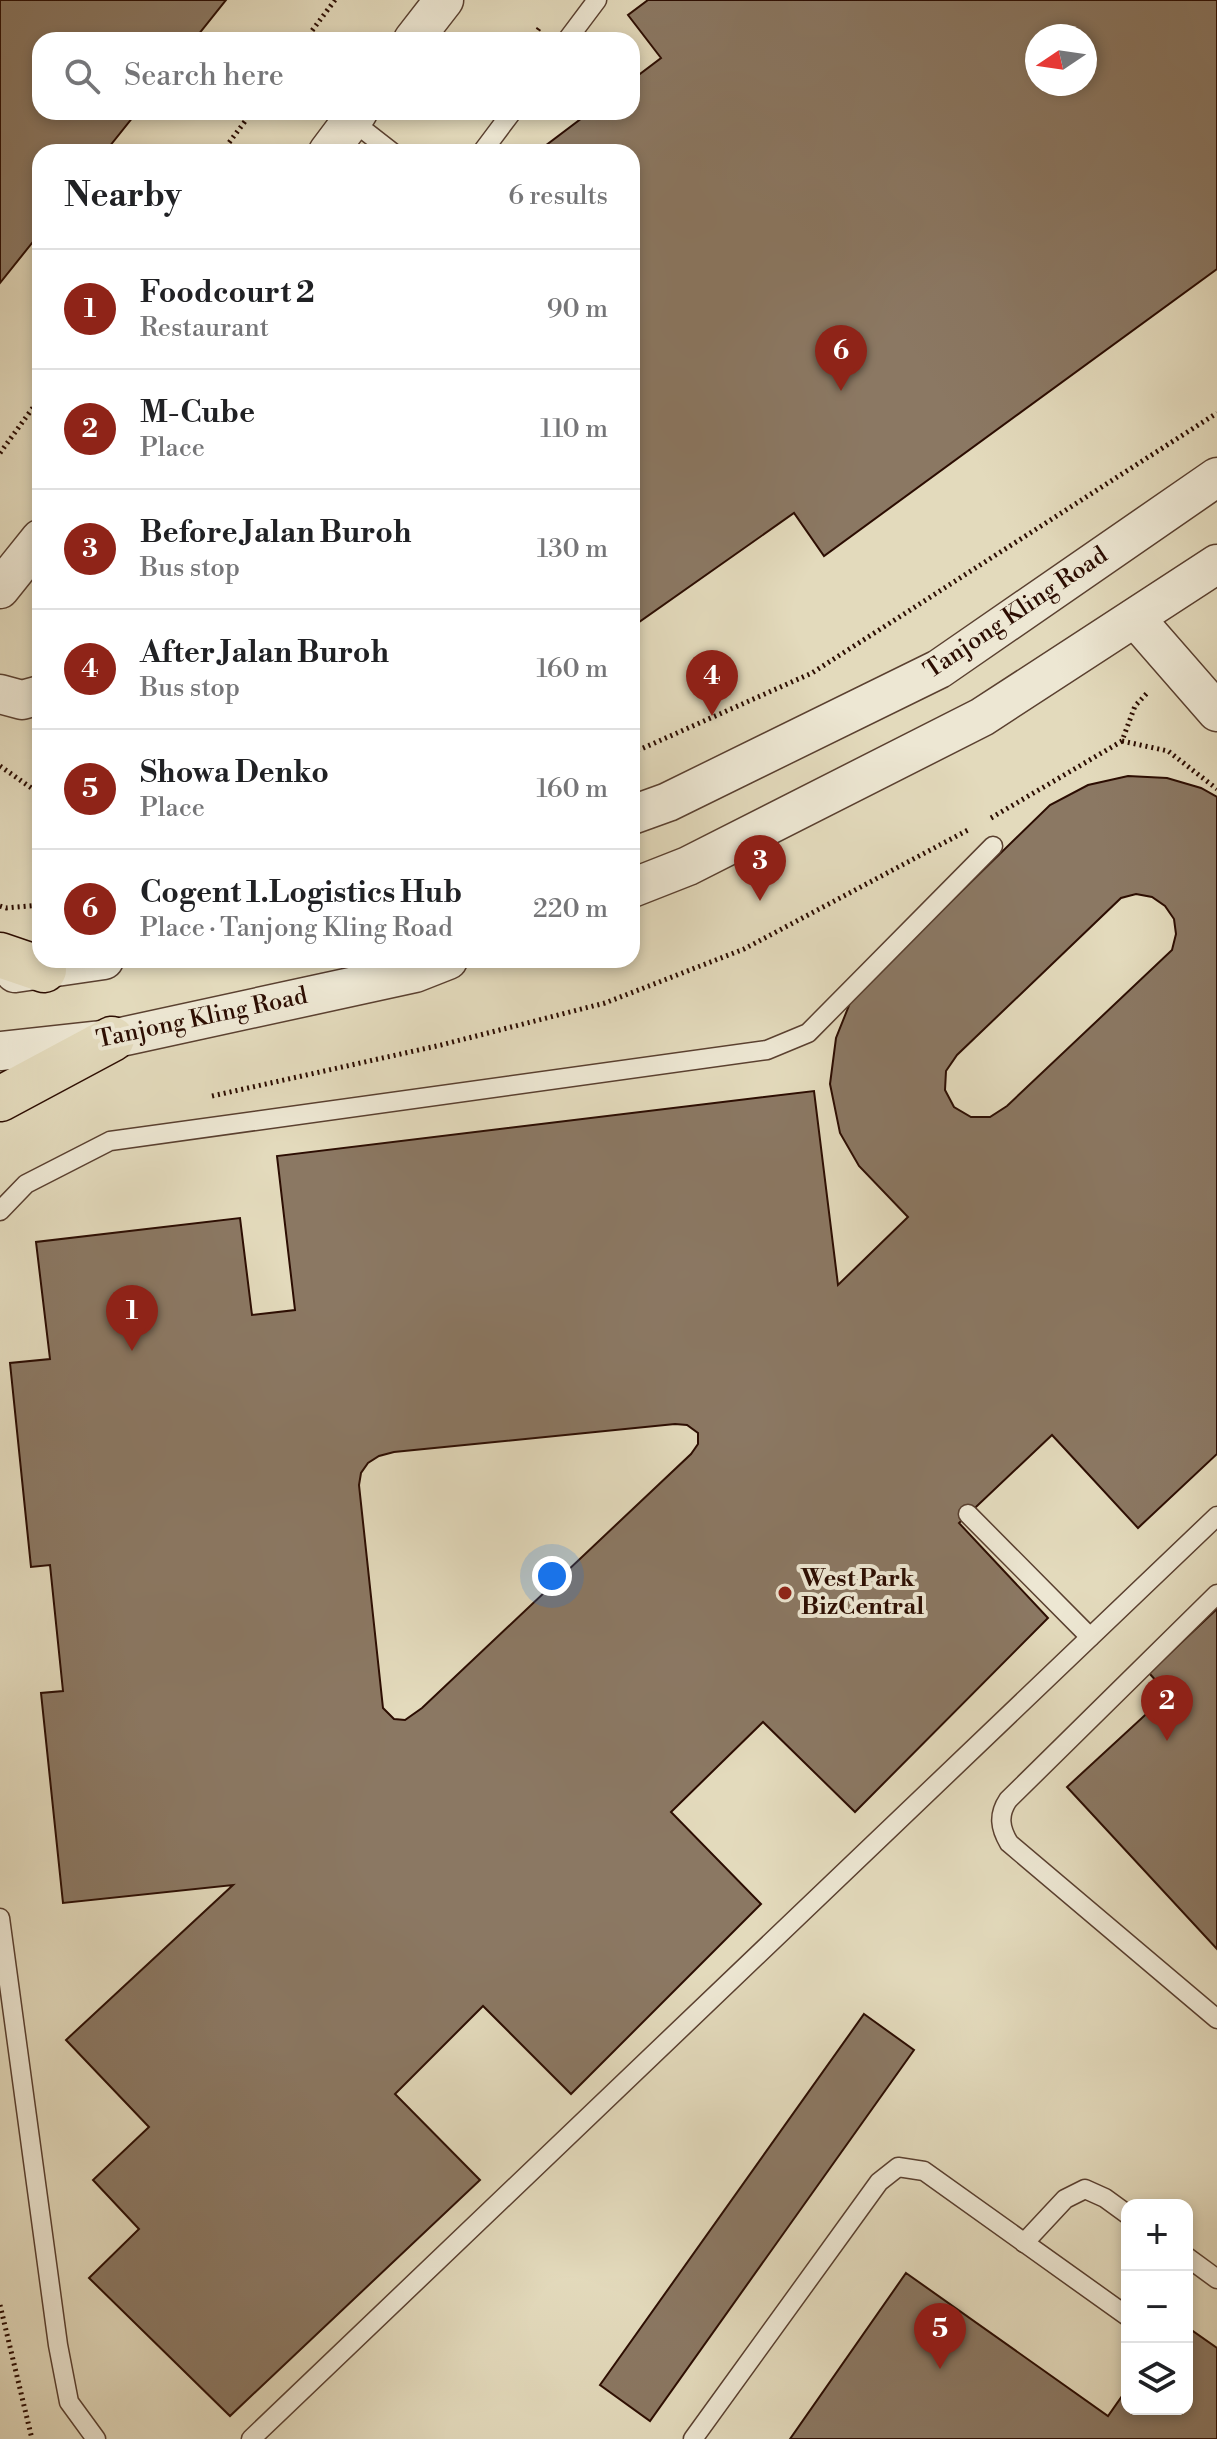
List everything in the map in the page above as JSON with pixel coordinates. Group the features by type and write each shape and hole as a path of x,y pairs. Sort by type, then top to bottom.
{"main road":[{"path":"0,955 32,966"},
{"path":"38,968 44,970"},
{"path":"0,1099 112,1039"}],"street":[{"path":"419,32 444,0"},
{"path":"334,144 351,120"},
{"name":"Tanjong Kling Road","path":"640,812 668,802 939,669 1217,477"},
{"path":"0,589 32,549"},
{"path":"640,885 688,866 982,717 1217,564"},
{"path":"1135,618 1217,712"},
{"path":"0,694 22,700 32,697"},
{"path":"0,975 56,968"},
{"name":"Tanjong Kling Road","path":"0,1051 112,1039 428,968"}],"lane":[{"path":"573,32 597,0"},
{"path":"358,120 384,144"},
{"path":"488,144 506,120"},
{"path":"0,1211 26,1184 110,1141 767,1050 792,1042 808,1033 993,846"},
{"path":"968,1514 1090,1637"},
{"path":"251,2439 1217,1516"},
{"path":"1217,1594 1008,1800 1002,1809 1001,1820 1002,1832 1009,1843 1217,2019"},
{"path":"0,1918 60,2359 69,2402 96,2439"},
{"path":"693,2439 879,2182 898,2167 924,2171 1121,2312"},
{"path":"1024,2243 1065,2199 1085,2189 1121,2210"},
{"path":"1193,2261 1217,2279"}],"path":[{"path":"311,32 335,0"},
{"path":"228,144 246,120"},
{"path":"0,453 32,409"},
{"path":"640,749 812,673 1217,413"},
{"path":"989,819 1122,741 1135,706 1175,663"},
{"path":"1122,741 1168,751 1217,789"},
{"path":"0,766 32,788"},
{"path":"210,1096 441,1045 605,1003 744,949 975,826"},
{"path":"0,906 32,906"},
{"path":"0,2305 32,2439"}],"building":[{"path":"0,0 226,0 200,32 32,32 32,120 131,120 111,144 32,144 32,243 0,283"},
{"path":"648,0 1217,0 1217,269 824,556 794,513 640,621 640,144 548,144 579,120 640,120 640,74 661,58 628,15"},
{"name":"West Park BizCentral","path":"1128,776 1167,778 1201,788 1217,797 1217,1454 1138,1528 1052,1435 959,1523 1048,1618 855,1812 763,1722 671,1812 761,1904 571,2094 483,2006 395,2094 480,2180 230,2416 89,2278 139,2229 93,2180 149,2127 66,2040 233,1885 63,1903 41,1693 63,1691 50,1565 31,1567 10,1363 50,1359 36,1242 240,1218 252,1315 295,1310 277,1156 814,1091 838,1285 908,1217 859,1166 840,1133 830,1084 836,1038 852,998 1050,805 1088,785","holes":["1136,894 1152,897 1165,906 1174,919 1176,934 1172,950 1007,1106 990,1117 971,1117 954,1107 945,1090 946,1071 957,1055 1121,898","687,1425 698,1433 698,1444 691,1454 422,1708 405,1720 394,1719 383,1708 359,1485 361,1473 368,1463 394,1452"]},
{"path":"1217,1609 1217,1949 1067,1787 1168,1694 1149,1673"},
{"path":"864,2014 914,2050 650,2421 600,2385"},
{"path":"906,2273 1108,2416 1121,2398 1121,2415 1193,2415 1193,2331 1217,2348 1217,2439 790,2439"}],"place":[{"name":"Cogent 1.Logistics Hub","path":"841,391"},
{"name":"After Jalan Buroh","path":"712,716"},
{"name":"Before Jalan Buroh","path":"760,901"},
{"name":"Foodcourt 2","path":"132,1351"},
{"name":"West Park BizCentral","path":"785,1593"},
{"name":"M-Cube","path":"1167,1741"},
{"name":"Showa Denko","path":"940,2369"}]}
